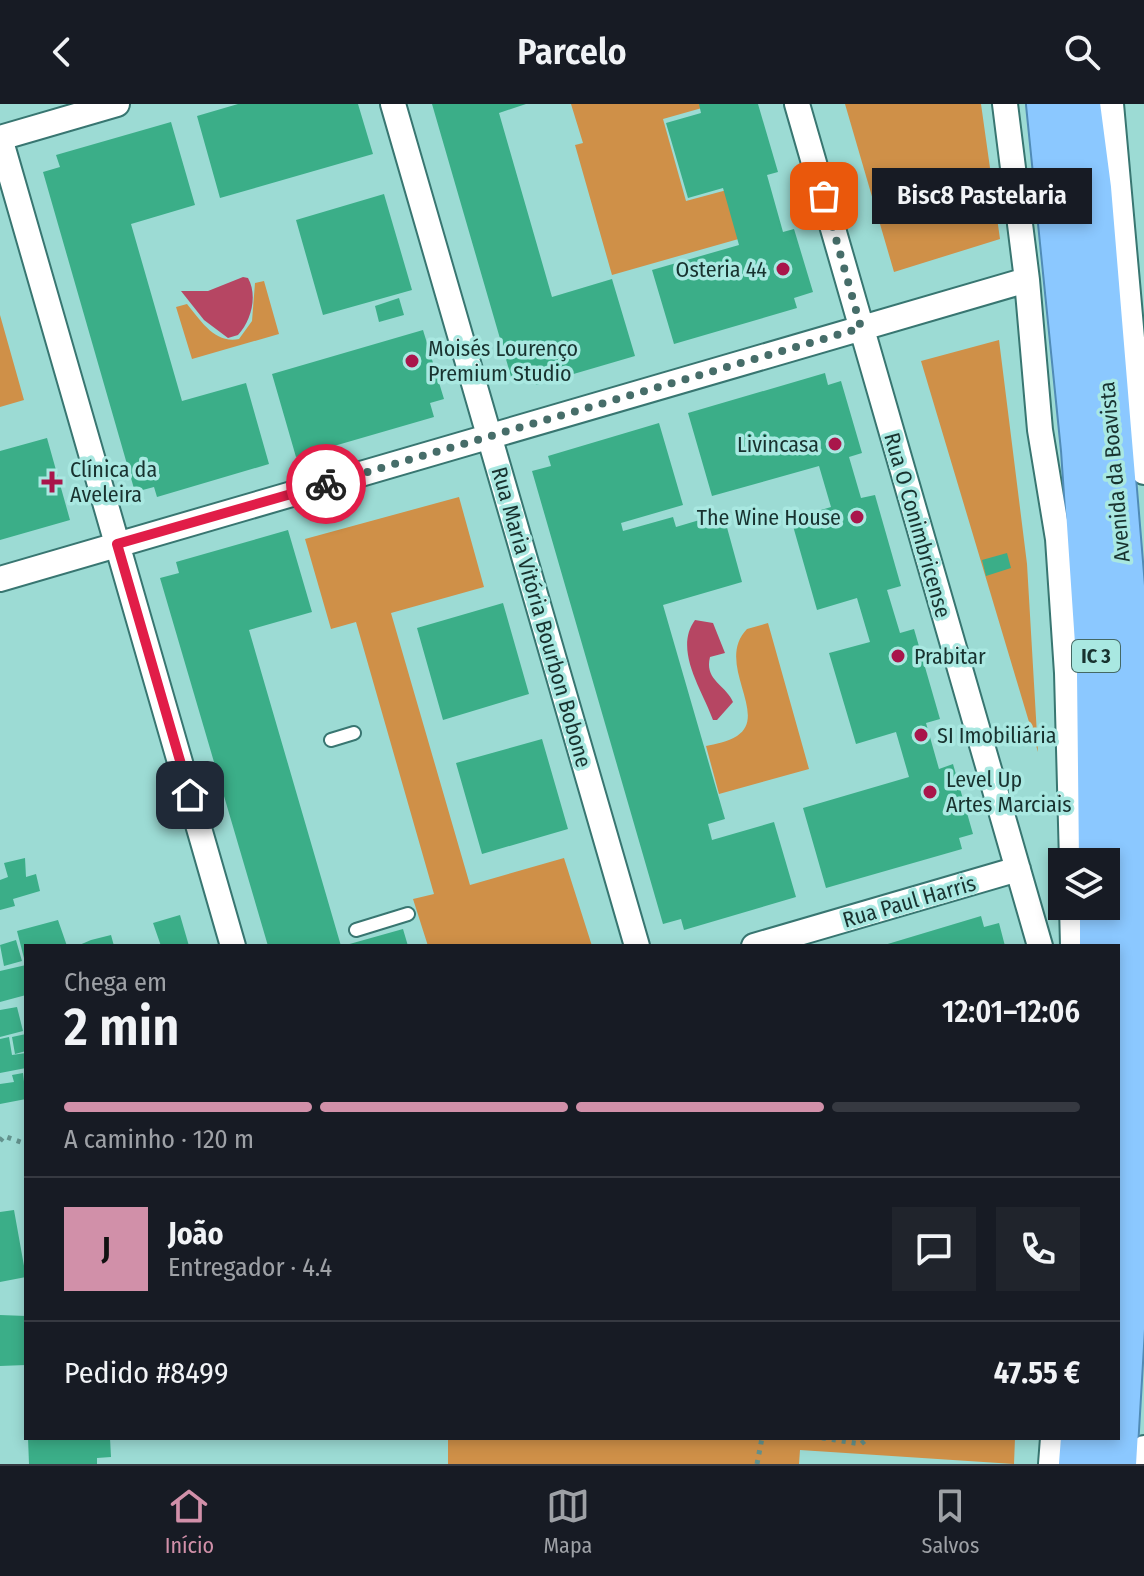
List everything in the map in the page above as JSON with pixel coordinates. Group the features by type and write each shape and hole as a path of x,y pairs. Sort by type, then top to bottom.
{"highway":[{"path":"1025,104 1057,194"},
{"name":"Avenida da Boavista","path":"1047,104 1082,450 1095,641 1099,848"},
{"name":"Avenida da Boavista","path":"1080,104 1091,188 1130,656 1136,824 1139,1074 1120,1396"},
{"path":"1100,920 1100,944"},
{"path":"1079,1464 1081,1440"},
{"name":"Avenida da Boavista","path":"1116,1464 1117,1440"}],"street":[{"path":"117,104 0,138 232,944"},
{"name":"Rua Maria Vitória Bourbon Bobone","path":"393,104 636,944"},
{"name":"Rua O Conimbricense","path":"797,104 1039,944"},
{"path":"1005,104 1027,280 1040,430 1058,539 1067,673 1072,848"},
{"name":"Avenida da Boavista","path":"1111,104 1144,472"},
{"path":"0,579 1027,280"},
{"name":"Rua Paul Harris","path":"761,944 1018,869"},
{"path":"1072,920 1073,944"},
{"path":"1051,1464 1053,1440"},
{"path":"1143,1464 1144,1448"}],"lane":[{"path":"331,740 354,733"},
{"path":"356,930 408,914"}],"path":[{"path":"0,1141 4,1136 24,1143"},
{"path":"757,1464 762,1440"},
{"path":"835,1440 861,1444 866,1440"}],"shaded area":[{"path":"571,104 716,104 663,119 686,201 764,180 777,228 612,275 575,145 583,143"},
{"path":"845,104 981,104 1000,239 894,272"},
{"path":"243,277 248,278 251,285 252,308 243,329 238,335 228,338 204,320 181,291 208,291"},
{"path":"264,281 279,334 192,359 176,307 187,304 216,335 230,340 239,339 252,321 255,283"},
{"path":"0,315 24,400 0,407"},
{"path":"999,340 1027,564 1038,752 921,361"},
{"path":"459,497 484,587 391,613 470,885 564,858 591,944 427,944 413,899 434,894 356,622 331,629 305,539"},
{"path":"695,620 713,623 725,653 710,657 709,665 713,677 733,702 717,720 713,720 688,657 689,632"},
{"path":"768,623 809,769 719,794 706,746 733,738 746,727 748,715 736,657 738,642 747,629"},
{"path":"448,1440 1015,1440 1014,1464 800,1450 799,1464 448,1464"}],"building":[{"path":"238,104 358,104 373,154 220,198 197,116"},
{"path":"432,104 526,104 499,113 552,297 612,279 635,356 536,385 532,374 512,380"},
{"path":"699,104 758,104 778,172 767,175 783,232 794,229 813,292 794,298 797,308 674,344 652,270 739,245 723,188 688,198 666,123 701,113"},
{"path":"171,122 195,205 131,224 182,401 246,383 269,464 157,497 154,487 135,492 43,172 60,167 56,155"},
{"path":"384,194 412,290 323,315 296,220"},
{"path":"399,298 404,315 379,322 375,306"},
{"path":"423,330 444,399 430,403 434,417 296,457 272,374"},
{"path":"825,373 828,385 841,381 862,453 849,457 861,498 875,495 901,586 887,590 900,633 914,629 940,719 926,723 939,769 953,764 973,834 959,838 962,849 826,888 803,808 909,777 896,732 856,744 829,653 870,642 857,598 817,610 791,519 831,507 819,466 712,496 688,413"},
{"path":"659,423 683,505 621,523 623,531 673,517 676,527 723,513 742,582 663,605 725,819 708,824 712,840 774,822 796,897 684,930 681,919 663,924 532,471 551,466 548,456"},
{"path":"47,438 70,520 0,540 0,451"},
{"path":"288,530 312,612 249,630 340,944 267,944 160,578 179,573 176,562"},
{"path":"1007,553 1011,568 986,576 982,560"},
{"path":"503,603 529,694 443,720 417,628"},
{"path":"542,739 568,829 482,854 456,763"},
{"path":"25,858 26,877 36,874 40,891 13,899 15,906 0,910 0,880 8,877 4,863"},
{"path":"180,915 188,944 160,944 153,923"},
{"path":"981,916 984,927 999,923 1004,944 888,944"},
{"path":"58,920 66,944 24,944 24,958 17,931"},
{"path":"403,929 407,944 350,944"},
{"path":"111,935 113,944 82,944"},
{"path":"16,940 22,961 4,966 0,945"},
{"path":"24,965 24,996 0,1002 0,971"},
{"path":"17,1007 23,1031 0,1037 0,1010"},
{"path":"24,1034 24,1052 15,1054 12,1037"},
{"path":"9,1037 12,1055 24,1053 24,1068 0,1073 0,1039"},
{"path":"23,1073 24,1099 0,1104 0,1084 14,1082 12,1075"},
{"path":"14,1210 24,1277 0,1282 0,1212"},
{"path":"0,1315 24,1316 24,1365 0,1366"},
{"path":"28,1440 110,1440 111,1457 97,1458 97,1464 29,1464"}],"way so far":[{"path":"326,484 861,328 824,196"}],"place":[{"name":"Bisc8 Pastelaria","path":"824,196"},
{"name":"Osteria 44","path":"783,269"},
{"name":"Moisés Lourenço Premium Studio","path":"412,361"},
{"name":"Livincasa","path":"835,444"},
{"name":"Clínica da Aveleira","path":"52,482"},
{"name":"The Wine House","path":"857,517"},
{"name":"Prabitar","path":"898,656"},
{"name":"SI Imobiliária","path":"921,735"},
{"name":"Level Up Artes Marciais","path":"930,792"}],"route":[{"path":"190,795 117,544 326,484"}]}
